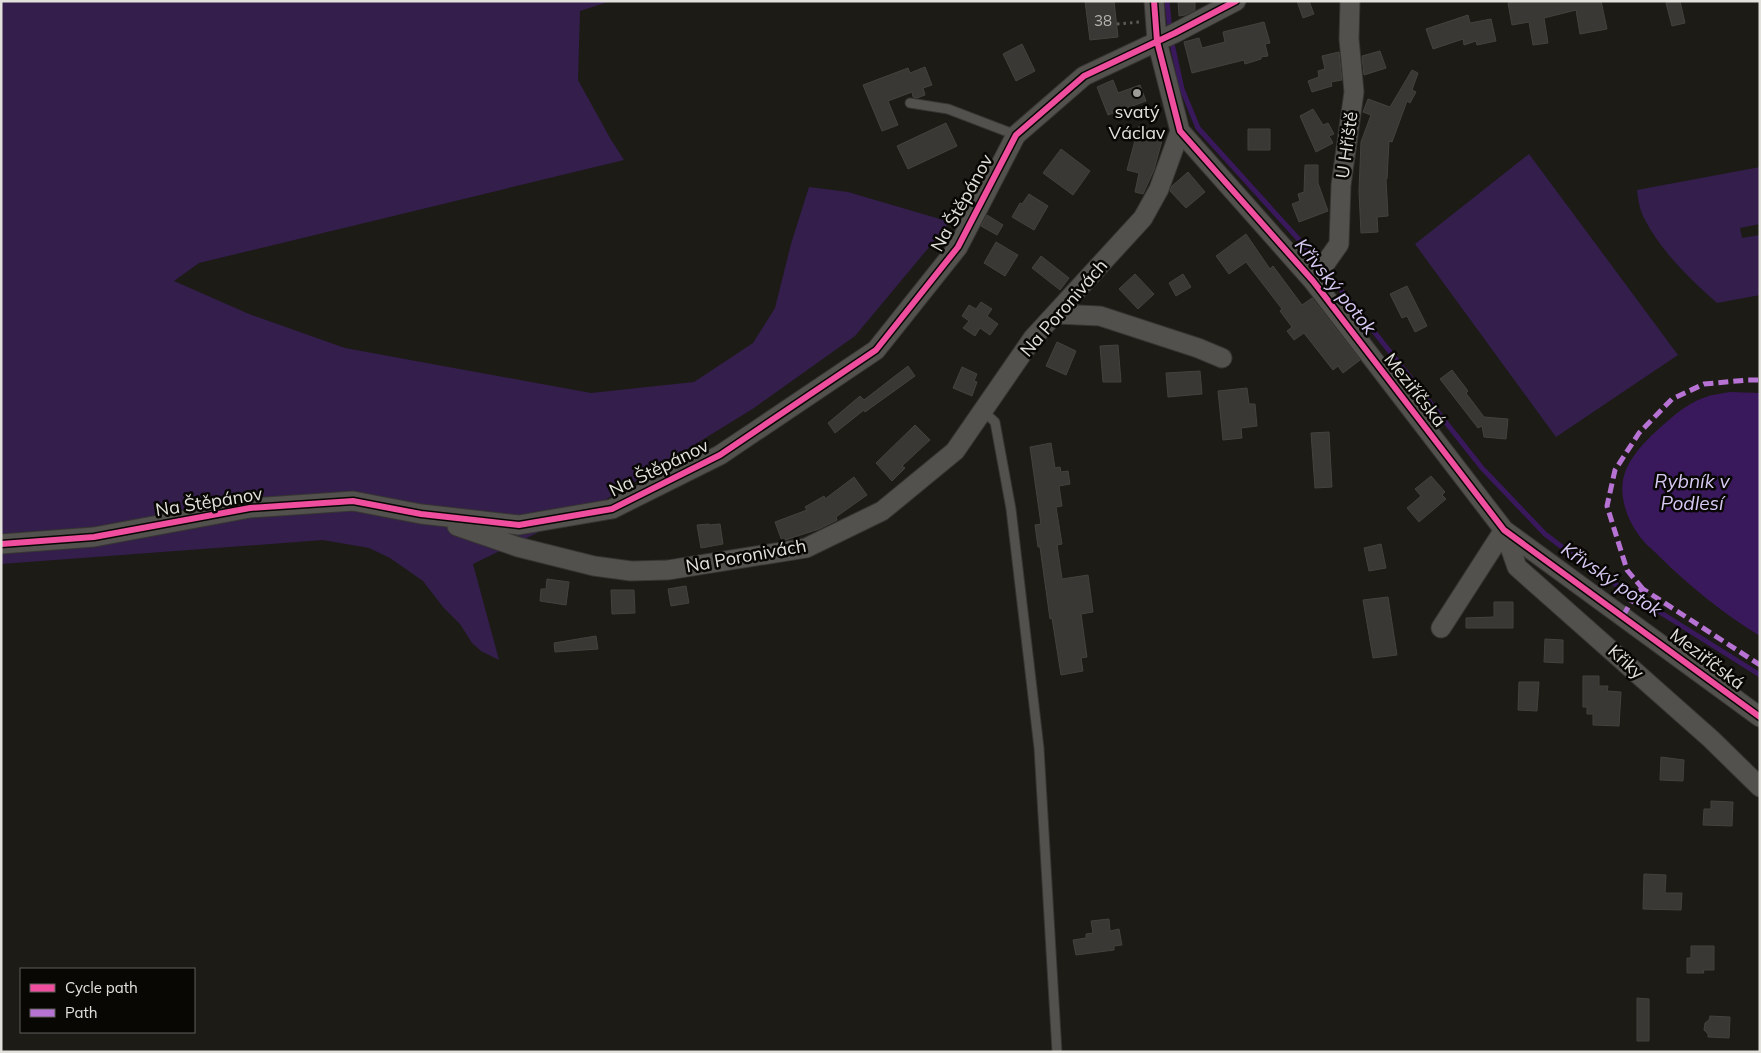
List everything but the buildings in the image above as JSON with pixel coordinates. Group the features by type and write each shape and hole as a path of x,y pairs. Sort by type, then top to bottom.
{"street":[{"name":"Meziříčská","path":"1154,1 1166,37 1180,131 1315,277 1504,530 1760,717"},
{"name":"Na Štěpánov","path":"1,544 94,537 250,508 353,501 421,514 519,525 612,509 720,455 876,350 958,248 1016,135 1084,76 1236,1"},
{"name":"U Hřiště","path":"1315,277 1339,244 1341,185 1354,92 1349,39 1350,1"},
{"name":"Na Poronivách","path":"421,514 518,547 594,566 631,571 668,570 806,548 882,511 955,451 1033,338 1143,218 1160,189 1180,131"},
{"path":"1056,314 1100,316 1198,348 1222,358"},
{"path":"1440,628 1504,530"},
{"name":"Křiky","path":"1504,530 1517,567 1690,720 1760,787"}],"lane":[{"path":"910,103 948,109 1016,135"},
{"path":"983,411 995,422 1011,509 1039,748 1057,1052"}],"path":[{"path":"1117,24 1146,21"}],"shaded area":[{"path":"1,1 611,1 580,11 578,80 624,160 199,263 174,281 249,314 345,348 591,393 694,382 753,343 775,308 791,244 809,187 848,192 950,222 855,336 754,408 605,500 473,564 499,660 481,651 472,643 460,624 443,607 423,581 390,558 369,548 323,540 1,564"},
{"path":"1529,154 1678,355 1556,437 1415,244"},
{"path":"1760,167 1760,224 1740,228 1742,238 1760,235 1760,295 1717,303 1687,275 1659,243 1643,217 1637,190"}],"water":[{"name":"Rybník v Podlesí","path":"1729,392 1760,393 1760,636 1707,599 1645,543 1631,522 1625,508 1622,487 1630,462 1651,436 1677,414 1698,400"}],"waterway":[{"name":"Křivský potok","path":"1167,1 1170,31"},
{"name":"Křivský potok","path":"1171,39 1182,89 1198,128 1321,264"},
{"name":"Křivský potok","path":"1326,271 1482,468 1545,534 1588,567 1760,675"}],"marked path":[{"path":"1643,589 1627,570 1607,506 1615,470 1639,433 1672,399 1704,384 1760,380"},
{"path":"1623,616 1637,592 1643,589 1760,665"}],"cycle path":[{"path":"1154,1 1157,41 1180,131 1313,281 1504,530 1760,717"},
{"path":"1,544 94,537 250,508 353,501 421,514 519,525 612,509 720,455 876,350 958,247 1016,135 1084,76 1175,33 1236,1"}],"place":[{"name":"svatý Václav","path":"1137,93"}]}
